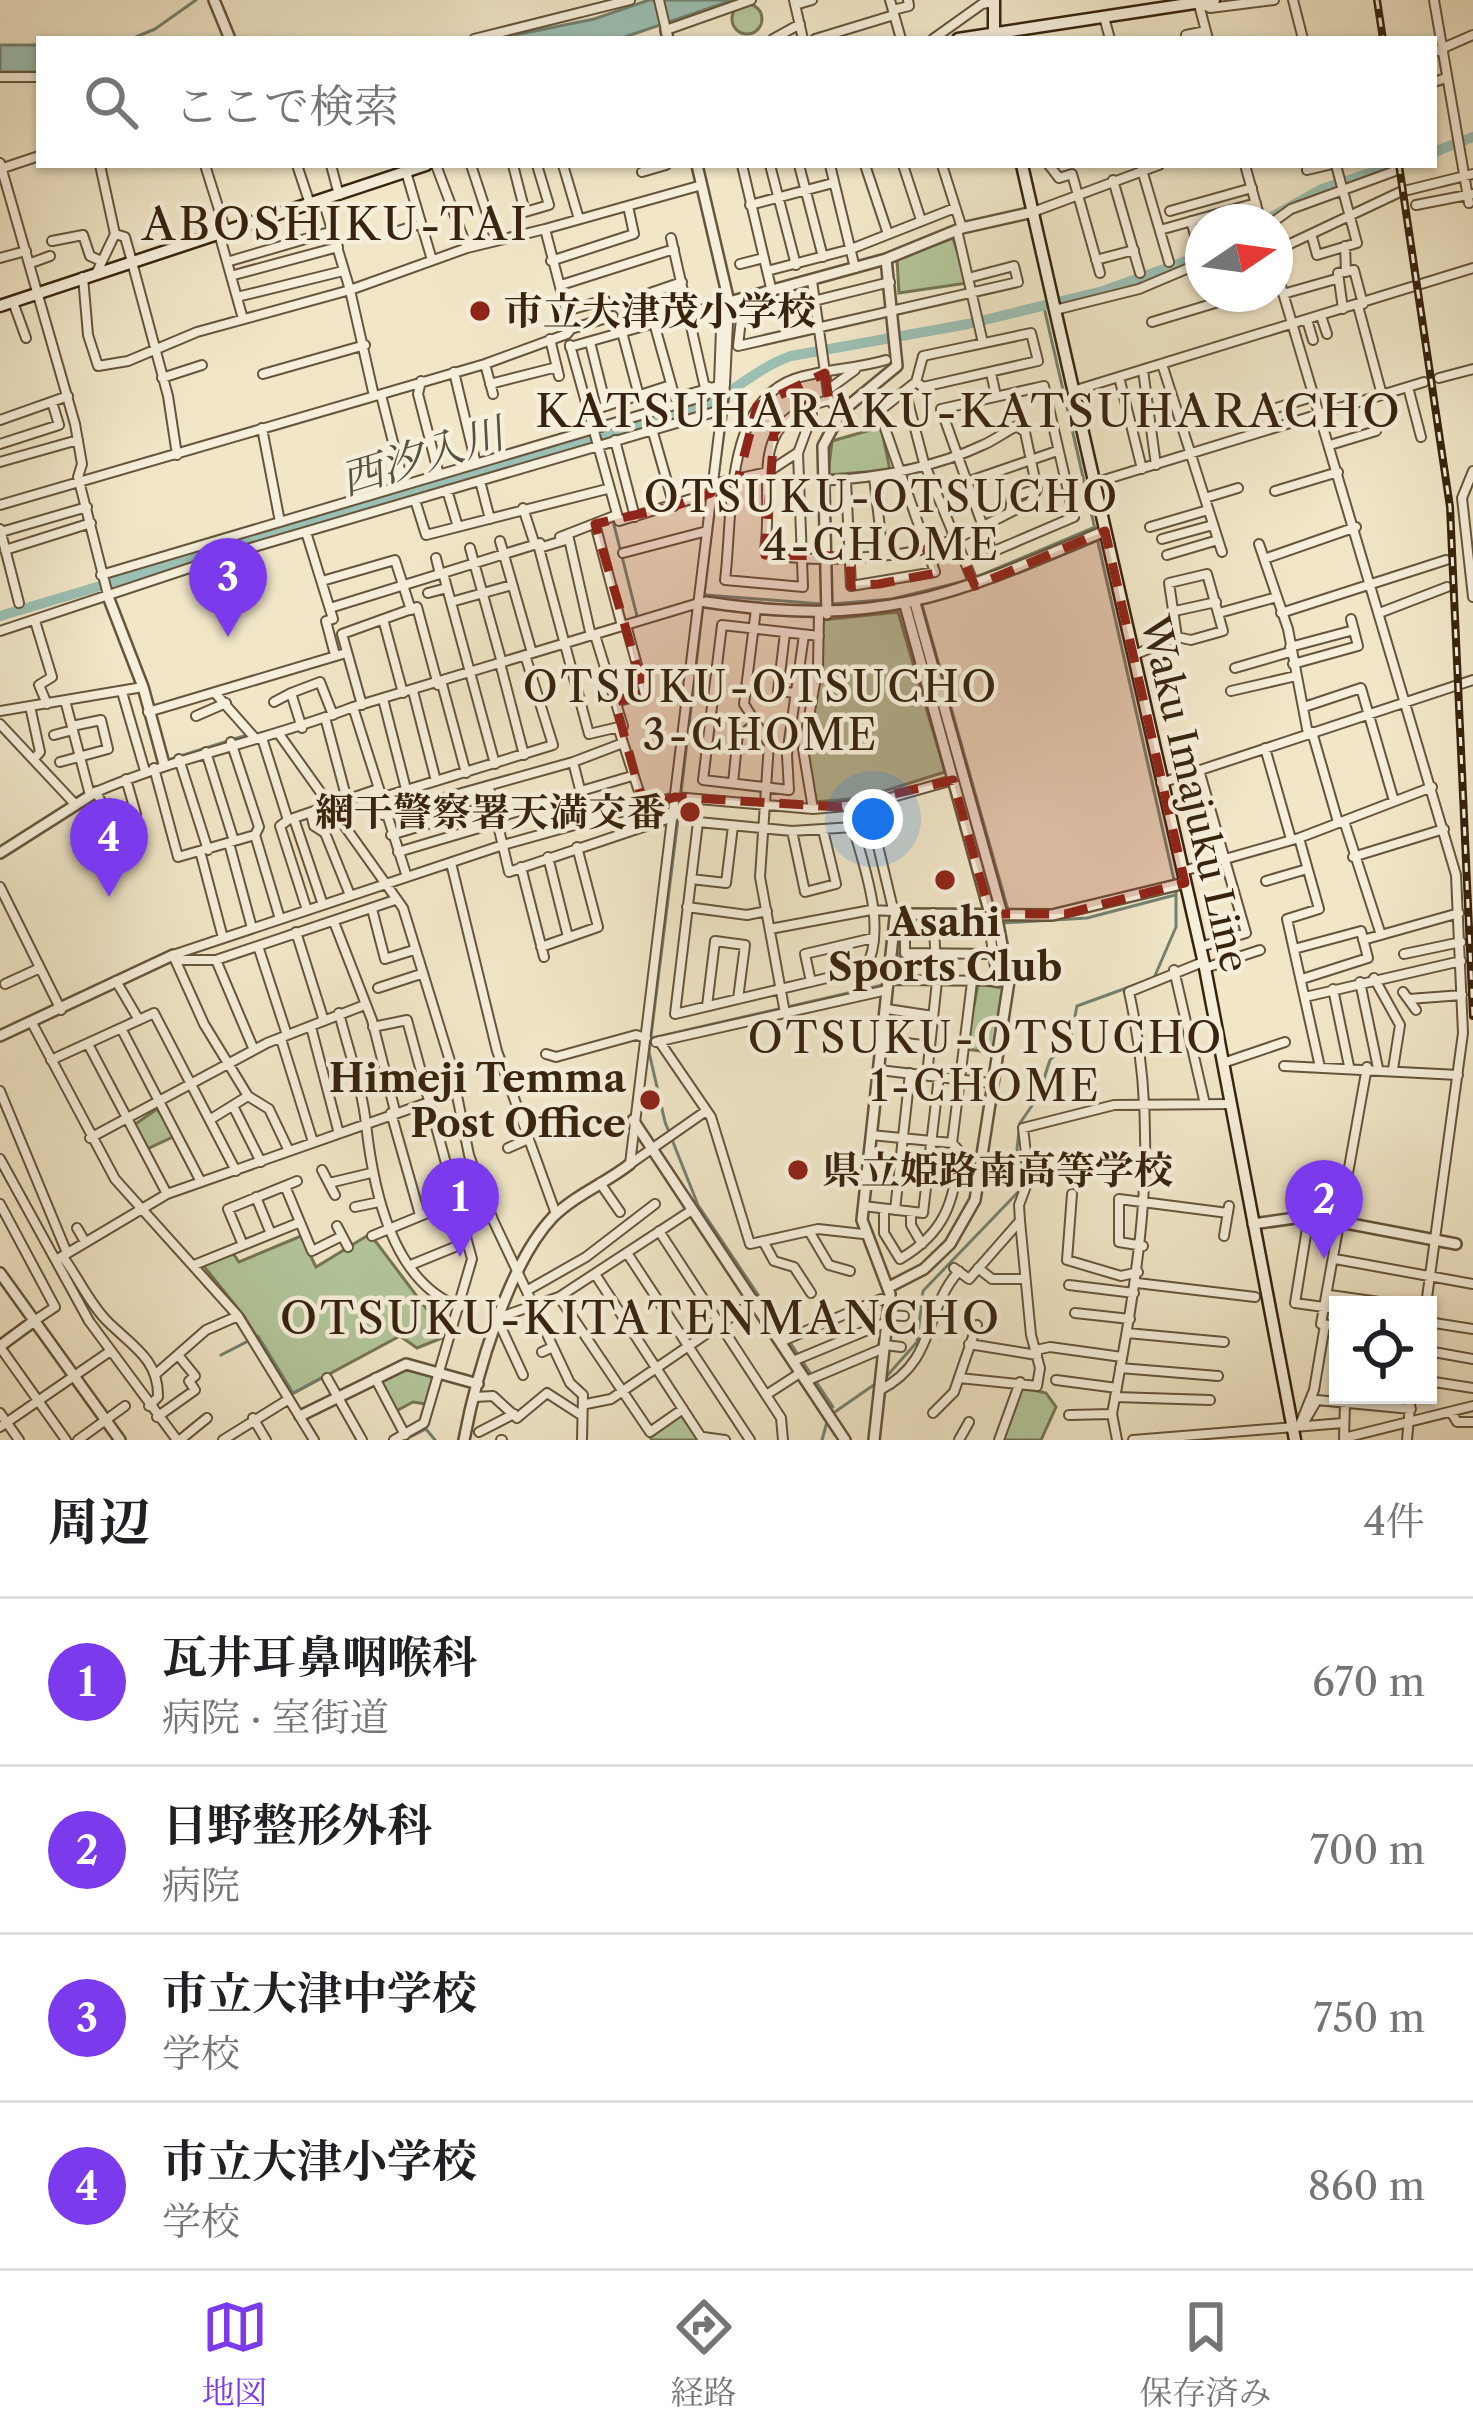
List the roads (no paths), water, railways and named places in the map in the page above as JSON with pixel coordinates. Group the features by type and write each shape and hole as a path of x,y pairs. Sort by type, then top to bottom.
{"main road":[{"path":"1000,36 1214,0"},
{"path":"987,1 994,36"},
{"path":"4,304 223,235 405,168"},
{"name":"Waku Imajuku Line","path":"1023,168 1204,965 1253,1224 1298,1425 1295,1440"}],"street":[{"path":"214,0 229,36"},
{"path":"486,36 630,0"},
{"path":"659,0 667,34 751,0"},
{"path":"802,36 794,2 812,0"},
{"path":"822,36 909,6 908,0"},
{"path":"1199,1 1210,8 1274,0"},
{"path":"1293,0 1302,36"},
{"path":"1434,0 1437,36"},
{"path":"937,36 987,1"},
{"path":"1186,35 1207,35 1199,1"},
{"path":"1104,17 1109,36"},
{"path":"778,36 800,24"},
{"path":"1416,205 1469,196 1438,49 1473,35"},
{"path":"0,77 36,77"},
{"path":"1437,81 1446,78"},
{"path":"35,159 2,172 68,396 101,574 142,687 154,768"},
{"path":"101,168 115,234 90,275 88,335 101,369 467,248 701,185"},
{"path":"206,168 241,296 243,320"},
{"path":"300,168 310,205"},
{"path":"332,168 339,195"},
{"path":"405,168 432,260"},
{"path":"437,168 467,248"},
{"path":"472,168 496,241"},
{"path":"513,168 526,212 548,205 538,168"},
{"path":"564,168 579,219"},
{"path":"642,172 655,168"},
{"path":"101,574 705,396 714,386 725,302 698,168"},
{"path":"743,168 772,292"},
{"path":"771,168 796,265"},
{"path":"800,168 823,257"},
{"path":"834,168 833,183 855,269"},
{"path":"866,168 888,234"},
{"path":"904,168 921,220"},
{"path":"943,168 983,343"},
{"path":"1051,168 1059,178 1072,174 1100,273"},
{"path":"570,347 855,269 960,229 1033,212 1149,168"},
{"path":"1246,168 1256,204"},
{"path":"1307,170 1334,169 1357,243 1317,255 1312,238"},
{"path":"1142,170 1169,262"},
{"path":"1293,207 1395,171"},
{"path":"1293,245 1400,192 1468,175"},
{"path":"1113,180 1140,273"},
{"path":"750,205 833,183"},
{"path":"1170,212 1252,188"},
{"path":"323,200 404,485"},
{"path":"551,261 634,234 628,206"},
{"path":"767,271 850,249 955,208"},
{"path":"1160,230 1185,223"},
{"path":"392,233 420,224"},
{"path":"545,230 561,285 570,347 616,519"},
{"path":"230,260 333,231"},
{"path":"115,234 124,237 133,263 177,455"},
{"path":"52,241 83,235 89,256 99,260"},
{"path":"561,285 673,244 686,314 721,410 702,602 630,1164"},
{"path":"1345,246 1346,272"},
{"path":"234,275 338,247"},
{"path":"0,258 26,250"},
{"path":"1096,260 1134,250"},
{"path":"31,263 50,256"},
{"path":"740,264 764,258"},
{"path":"813,809 803,749 823,614 823,446 841,412 893,372 898,341 886,259"},
{"path":"890,282 741,319 738,346 894,309 972,297 1018,282 1014,266 968,278"},
{"path":"1073,391 1473,268"},
{"path":"1054,304 1139,289 1185,270"},
{"path":"1293,286 1336,279 1354,270 1382,395"},
{"path":"241,296 343,271"},
{"path":"1336,279 1343,309"},
{"path":"812,281 828,395 841,412"},
{"path":"650,293 682,282"},
{"path":"566,311 605,299"},
{"path":"4,304 26,338"},
{"path":"1152,322 1185,312"},
{"path":"1288,312 1444,829 1459,914 1459,1076 1427,1296"},
{"path":"0,505 485,364 613,316"},
{"path":"1322,316 1327,334"},
{"path":"1307,320 1312,340"},
{"path":"655,323 675,398 714,386"},
{"path":"622,332 639,396"},
{"path":"846,480 850,586 935,572 896,471 879,411 916,382 923,356 1031,333 1039,361 923,388 916,382"},
{"path":"485,364 491,389 558,372 550,339"},
{"path":"590,342 606,406"},
{"path":"263,374 365,345"},
{"path":"809,405 812,415 798,453 803,587 725,580 745,428 757,406 796,379 886,360"},
{"path":"1162,364 1222,553"},
{"path":"162,378 202,365"},
{"path":"821,482 874,477 924,464 1017,426 1024,432 1037,489 1030,503 926,549 825,558 765,550 774,433 785,416 828,395 856,369"},
{"path":"1439,377 1473,369"},
{"path":"1143,370 1156,465"},
{"path":"454,372 476,464"},
{"path":"991,373 996,397"},
{"path":"1118,376 1142,470"},
{"path":"422,379 418,394 439,475"},
{"path":"1094,483 1424,382"},
{"path":"586,412 671,385"},
{"path":"1043,386 1058,451 1074,517 992,551 941,409 1043,386"},
{"path":"1408,387 1421,436"},
{"path":"906,394 924,464 975,586"},
{"path":"0,420 68,396"},
{"path":"1260,412 1315,397"},
{"path":"0,444 59,425 52,402"},
{"path":"0,631 306,532 721,410"},
{"path":"262,428 280,522"},
{"path":"652,429 674,506"},
{"path":"1330,445 1376,431"},
{"path":"0,462 78,440"},
{"path":"615,440 635,517"},
{"path":"964,483 1058,451"},
{"path":"329,608 504,557 595,524 674,506 714,487 768,472 798,453"},
{"path":"1275,491 1338,472"},
{"path":"1472,474 1462,497 1473,597"},
{"path":"874,477 883,554"},
{"path":"480,481 490,519"},
{"path":"1204,498 1238,488"},
{"path":"415,500 426,535 607,489"},
{"path":"447,490 458,527"},
{"path":"19,603 1,530 88,506"},
{"path":"1150,527 1208,510"},
{"path":"524,511 536,545"},
{"path":"5,550 92,523"},
{"path":"595,524 645,694 615,702"},
{"path":"1213,525 1167,538 1172,554 1218,540"},
{"path":"1264,559 1355,527"},
{"path":"623,553 706,531"},
{"path":"0,853 43,831 91,792 179,759 231,742 302,728 357,706 702,602 823,614 910,604 975,586 1105,531"},
{"path":"306,532 333,619 326,621 357,706 376,794 407,878"},
{"path":"569,539 593,636 623,726 589,734 539,548 569,539"},
{"path":"307,910 280,826 346,796 436,782 553,745 500,541"},
{"path":"1259,544 1310,733 1381,934"},
{"path":"470,548 524,755"},
{"path":"436,558 495,764"},
{"path":"322,581 395,560 411,610"},
{"path":"1281,613 1447,560"},
{"path":"1133,655 1177,637 1191,640 1223,631 1207,574 1169,584 1177,637"},
{"path":"451,602 512,585"},
{"path":"1382,612 1447,587"},
{"path":"428,593 447,588"},
{"path":"1174,611 1277,597"},
{"path":"910,604 953,780 996,914"},
{"path":"889,1287 924,1269 970,1215 1003,982 996,914 910,604"},
{"path":"341,654 342,634 417,607 469,772 484,786 509,872 673,817"},
{"path":"755,609 744,704 769,744 760,877 785,1012"},
{"path":"383,619 436,782"},
{"path":"1294,664 1358,646 1351,619"},
{"path":"35,621 52,676 39,685 48,705"},
{"path":"804,635 789,790 703,780 722,625 819,636"},
{"path":"1235,668 1354,630"},
{"path":"785,633 778,691 795,693"},
{"path":"148,712 341,654"},
{"path":"1231,691 1296,676"},
{"path":"1161,783 1473,680"},
{"path":"274,702 320,682 346,796"},
{"path":"0,711 66,704 142,687"},
{"path":"1304,707 1361,688 1394,801"},
{"path":"122,692 154,768 178,857 255,835"},
{"path":"214,692 258,737 323,904"},
{"path":"290,693 302,728"},
{"path":"383,699 406,789"},
{"path":"66,704 91,792 108,815"},
{"path":"196,716 226,704"},
{"path":"30,706 40,752 34,759"},
{"path":"733,783 739,724 749,716"},
{"path":"54,735 101,721 108,748 60,762"},
{"path":"0,724 74,802"},
{"path":"619,727 644,806"},
{"path":"279,734 403,908 483,1190 553,1346 586,1404"},
{"path":"231,742 259,827 255,835 280,919"},
{"path":"383,815 573,762 623,743"},
{"path":"1265,748 1319,909 1287,919 1320,1066"},
{"path":"206,752 253,928"},
{"path":"179,759 223,938"},
{"path":"573,762 581,791"},
{"path":"1199,770 1246,933 1200,947"},
{"path":"398,852 632,776"},
{"path":"126,779 136,814"},
{"path":"0,1036 61,1012 116,981 223,938 503,845 675,797 813,809 868,804 953,780"},
{"path":"993,954 905,952 905,925 996,914 1065,914 1183,877 1432,787"},
{"path":"868,804 895,914 863,1206 863,1234 889,1287 890,1301 874,1440"},
{"path":"392,835 491,805"},
{"path":"311,814 350,895"},
{"path":"853,827 869,883 873,938 865,969 675,1014 698,822 792,831 873,821"},
{"path":"691,879 726,883 733,826"},
{"path":"1353,857 1444,829"},
{"path":"792,831 805,892 836,884 823,830"},
{"path":"521,867 543,952 598,927 577,847"},
{"path":"548,857 568,937"},
{"path":"452,863 497,1051 556,1214"},
{"path":"1266,881 1307,869"},
{"path":"869,883 887,879"},
{"path":"0,887 61,1012"},
{"path":"175,957 216,960 394,900"},
{"path":"687,907 747,915 767,911"},
{"path":"372,909 386,959 414,950"},
{"path":"770,929 871,910 988,926"},
{"path":"996,914 988,926 1003,982"},
{"path":"1363,940 1459,914"},
{"path":"863,1206 922,1213 931,1142 930,1046 937,981 933,919"},
{"path":"334,922 362,1006 374,1027 420,1215"},
{"path":"296,932 324,1021"},
{"path":"1294,949 1361,932 1368,958 1301,980"},
{"path":"811,982 805,955 873,938"},
{"path":"707,1006 715,941 745,945 738,999"},
{"path":"1404,954 1461,942"},
{"path":"258,946 313,1142"},
{"path":"1117,1440 1112,1414 1143,1246 1146,1201 1145,1063 1129,992 1174,970 1260,950"},
{"path":"175,957 189,997 248,1096 269,1109 290,1151"},
{"path":"216,960 254,1050"},
{"path":"1305,997 1461,961"},
{"path":"5,984 40,968"},
{"path":"1174,970 1204,1104"},
{"path":"378,988 421,974"},
{"path":"1374,978 1400,1025 1393,1069"},
{"path":"116,981 139,1020"},
{"path":"882,1271 922,1244 952,1208 960,1153 952,1143 972,982"},
{"path":"547,1054 556,1057 636,1035 659,1041 890,985 1003,982"},
{"path":"1360,982 1378,1068"},
{"path":"1334,989 1349,1066"},
{"path":"1416,1010 1406,996 1462,995"},
{"path":"90,1138 254,1050 362,1006"},
{"path":"886,1009 934,1016"},
{"path":"51,1060 154,1013 236,1171"},
{"path":"339,1013 387,1229 439,1299 460,1306"},
{"path":"374,1027 407,1020 472,1273 437,1370 424,1423 394,1440"},
{"path":"109,1021 201,1181"},
{"path":"32,1024 90,1138 142,1211 238,1316 314,1440"},
{"path":"311,1027 338,1130"},
{"path":"883,1040 930,1046"},
{"path":"659,1041 706,1112 750,1244 809,1231 863,1234"},
{"path":"1223,1063 1285,1042"},
{"path":"88,1043 166,1195"},
{"path":"1284,1066 1367,1067 1459,1076"},
{"path":"1298,1425 1314,1390 1367,1067"},
{"path":"879,1070 990,1083"},
{"path":"899,1259 884,1233 910,1073"},
{"path":"0,1091 62,1257 109,1352 178,1440 207,1418"},
{"path":"62,1257 83,1240 166,1195 338,1130 455,1093"},
{"path":"211,1119 248,1096"},
{"path":"959,1378 1037,1386 1020,1220 1029,1178 1023,1128 1087,1110 1147,1103 1231,1104"},
{"path":"234,1108 261,1162"},
{"path":"464,1440 478,1384 519,1272 556,1214 706,1112"},
{"path":"634,1120 753,1302 798,1359 845,1440"},
{"path":"871,1135 952,1143"},
{"path":"508,1148 526,1140"},
{"path":"0,1159 106,1320 157,1373 158,1397 149,1406"},
{"path":"322,1170 335,1195"},
{"path":"329,1183 371,1173"},
{"path":"243,1246 228,1209 297,1181"},
{"path":"600,1183 620,1212"},
{"path":"285,1186 311,1251 342,1236"},
{"path":"372,1236 483,1190"},
{"path":"1072,1194 1067,1259 1121,1276 1138,1272"},
{"path":"256,1197 271,1234"},
{"path":"1143,1246 1119,1242 1119,1199 1228,1209 1224,1235"},
{"path":"356,1207 379,1202"},
{"path":"0,1204 56,1307 0,1346 66,1440"},
{"path":"528,1290 655,1204"},
{"path":"952,1208 970,1215"},
{"path":"501,1320 559,1298 692,1210"},
{"path":"911,1212 911,1225 922,1244"},
{"path":"1309,1216 1295,1304 1329,1309"},
{"path":"1253,1224 1309,1216 1456,1244"},
{"path":"880,1390 908,1372 929,1340 956,1270 969,1280 1020,1220"},
{"path":"194,1265 298,1222"},
{"path":"337,1226 348,1247"},
{"path":"77,1228 83,1240"},
{"path":"809,1231 829,1264 850,1271"},
{"path":"659,1232 781,1418 783,1440"},
{"path":"763,1241 774,1261 794,1267 811,1293"},
{"path":"413,1264 467,1242"},
{"path":"562,1251 570,1265"},
{"path":"626,1253 750,1440"},
{"path":"1335,1259 1473,1284"},
{"path":"978,1268 992,1279 1025,1279"},
{"path":"0,1273 119,1440"},
{"path":"595,1274 703,1438 724,1440"},
{"path":"1069,1285 1255,1297"},
{"path":"1330,1295 1337,1296"},
{"path":"559,1298 650,1432 683,1409"},
{"path":"785,1340 881,1298 890,1301"},
{"path":"586,1404 611,1399 753,1302"},
{"path":"1075,1312 1130,1319"},
{"path":"157,1373 206,1330 238,1316"},
{"path":"798,1359 904,1316"},
{"path":"501,1320 523,1369"},
{"path":"1437,1323 1473,1329"},
{"path":"1325,1324 1329,1325"},
{"path":"933,1413 954,1392 977,1325"},
{"path":"1127,1333 1224,1342"},
{"path":"969,1344 1037,1353 1050,1347 1121,1363 1218,1376"},
{"path":"542,1352 553,1346"},
{"path":"766,1395 884,1347 901,1347"},
{"path":"3,1425 109,1352"},
{"path":"1437,1353 1473,1359"},
{"path":"158,1417 195,1390 189,1381 195,1376 178,1355"},
{"path":"300,1416 406,1364 478,1384"},
{"path":"374,1376 405,1435"},
{"path":"327,1378 362,1440"},
{"path":"1056,1380 1116,1392 1210,1400"},
{"path":"999,1440 1020,1382"},
{"path":"1437,1382 1473,1388"},
{"path":"474,1397 493,1396 518,1418 547,1393 581,1415"},
{"path":"223,1440 289,1399"},
{"path":"1298,1425 1316,1400 1329,1401"},
{"path":"582,1440 581,1415 586,1404"},
{"path":"1345,1404 1343,1438 1473,1406"},
{"path":"1367,1404 1411,1408"},
{"path":"1407,1440 1411,1404"},
{"path":"78,1440 124,1406"},
{"path":"1451,1412 1456,1422 1473,1422"},
{"path":"0,1413 3,1425 19,1440"},
{"path":"467,1423 482,1436 514,1414"},
{"path":"1070,1415 1112,1414"},
{"path":"253,1418 266,1440"},
{"path":"959,1440 969,1422"},
{"path":"1133,1440 1343,1423"}],"water":[{"path":"649,0 733,0 628,36 510,36 594,19"},
{"path":"0,45 36,45 36,72 0,72"}],"waterway":[{"path":"138,36 196,0"},
{"name":"西汐入川","path":"1437,151 1473,137"},
{"name":"西汐入川","path":"1293,205 1322,189 1385,168"},
{"name":"西汐入川","path":"0,616 697,408 791,356 968,324 1103,291 1185,261"},
{"path":"1043,303 1095,529"},
{"path":"718,477 729,396"},
{"path":"704,596 717,487"},
{"path":"613,521 637,616 632,620"},
{"path":"979,576 1093,528"},
{"path":"1097,538 1174,880"},
{"path":"832,604 892,599 965,581"},
{"path":"919,594 1008,910"},
{"path":"706,595 822,604"},
{"path":"681,793 703,606"},
{"path":"171,759 247,735"},
{"path":"149,767 156,764"},
{"path":"78,797 88,792"},
{"path":"680,803 649,1052 665,1122 698,1205 833,1407"},
{"path":"1025,1173 1017,1149 1020,1123 1038,1097 1050,1060 1070,1041 1077,1006 1154,978 1176,927 1176,890"},
{"path":"1002,923 1087,918 1175,895"},
{"path":"897,978 903,923"},
{"path":"652,1038 883,985"},
{"path":"886,1377 917,1342 923,1291 1022,1188"},
{"path":"221,1355 258,1336 293,1393 323,1377"},
{"path":"832,1414 878,1382"},
{"path":"822,1440 827,1422"},
{"path":"351,1428 357,1440"},
{"path":"404,1440 426,1429 435,1440"}],"railway":[{"path":"1377,0 1383,36"},
{"path":"1399,168 1450,507 1473,1016"}],"place":[{"name":"市立大津茂小学校","path":"480,311"},
{"name":"市立大津中学校","path":"228,637"},
{"name":"網干警察署天満交番","path":"690,812"},
{"name":"Asahi Sports Club","path":"945,880"},
{"name":"市立大津小学校","path":"109,897"},
{"name":"Himeji Temma Post Office","path":"650,1100"},
{"name":"県立姫路南高等学校","path":"798,1170"},
{"name":"瓦井耳鼻咽喉科","path":"460,1257"},
{"name":"日野整形外科","path":"1324,1259"}],"district":[{"name":"ABOSHIKU-TAI","path":"336,224"},
{"name":"KATSUHARAKU-KATSUHARACHO","path":"969,411"},
{"name":"OTSUKU-OTSUCHO 4-CHOME","path":"882,521"},
{"name":"OTSUKU-OTSUCHO 3-CHOME","path":"761,711"},
{"name":"OTSUKU-OTSUCHO 1-CHOME","path":"986,1062"},
{"name":"OTSUKU-KITATENMANCHO","path":"641,1318"}]}
